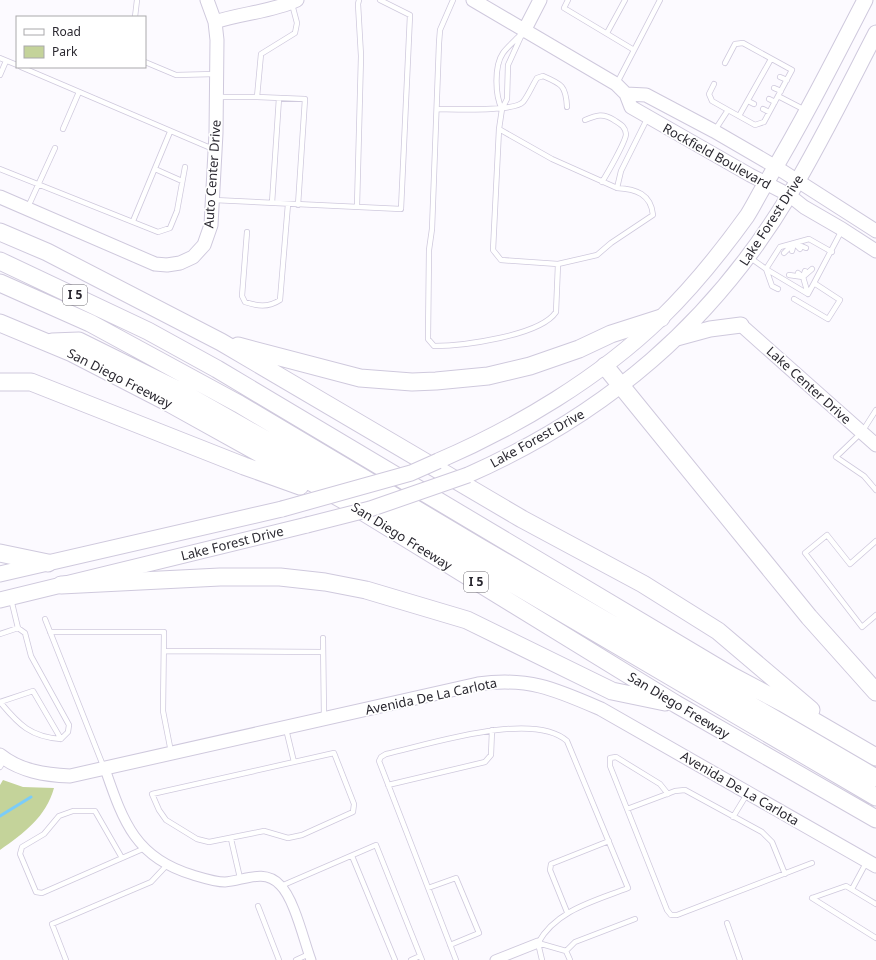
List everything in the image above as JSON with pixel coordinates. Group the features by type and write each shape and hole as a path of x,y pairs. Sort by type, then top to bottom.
{"highway":[{"path":"0,232 47,252 221,342 516,515 642,584 718,631 843,738"},
{"name":"I 5","path":"0,261 148,331 217,369 732,676 876,757"},
{"path":"0,283 90,323 239,404 638,641 876,778"},
{"path":"221,342 360,378 412,382 436,381 488,376 530,366 580,349 611,334 661,318"},
{"name":"San Diego Freeway","path":"0,323 48,343 169,402 346,502 676,704 876,819"},
{"path":"48,343 79,341 178,390 876,798"},
{"path":"605,366 809,617 876,692"},
{"path":"0,382 31,382 244,466 346,502"},
{"path":"0,553 48,563"},
{"path":"61,585 220,577 280,577 325,582 359,588 467,620 612,691 676,704"}],"main road":[{"name":"Auto Center Drive","path":"0,197 151,263 170,265 188,260 204,245 211,225 216,97 215,22 207,0"},
{"name":"Rockfield Boulevard","path":"473,0 616,84 626,94 631,107 765,184 789,195 804,207 876,251"},
{"path":"524,31 540,0"},
{"name":"Lake Forest Drive","path":"0,574 282,509 411,473 472,447 605,366 661,318 705,271 746,216 776,167 807,111 865,0"},
{"path":"215,22 295,1"},
{"name":"Lake Forest Drive","path":"5,599 370,509 468,475 500,461 559,429 621,385 676,338 716,298 789,195 876,33"},
{"name":"Rockfield Boulevard","path":"626,94 646,95 714,131 776,167 876,231"},
{"path":"676,338 710,329 741,325"},
{"name":"Lake Center Drive","path":"741,325 876,445"},
{"name":"Avenida De La Carlota","path":"2,761 48,776 70,776 478,684 510,681 527,682 558,690 601,709 872,864"}],"street":[{"path":"104,769 126,822 135,837 152,856 176,870 207,879 225,882 240,878 259,876 269,878 281,886 288,896 310,957"},
{"path":"494,960 538,943"}],"lane":[{"path":"135,16 137,0"},
{"path":"357,206 361,56 359,0"},
{"path":"213,200 401,209 410,15 380,0"},
{"path":"453,0 440,30 432,229 429,250 428,339 434,346 458,346 492,340 530,329 552,318 556,312 558,264"},
{"path":"568,0 564,8 634,50"},
{"path":"607,34 625,0"},
{"path":"616,84 660,0"},
{"path":"257,97 262,54 295,33 297,23 295,1"},
{"path":"502,109 497,100 498,64 503,53 524,31"},
{"path":"499,129 563,164 602,182 617,188 630,188 642,194 652,204 653,215 611,242 597,255 558,264 501,260 493,250 499,129 502,109 507,99 508,65 524,31"},
{"path":"714,84 709,94 712,101 755,125 764,122 792,70 743,43 735,44 725,63"},
{"path":"0,58 16,65"},
{"path":"739,116 771,59"},
{"path":"0,75 6,61"},
{"path":"146,62 176,75 216,74"},
{"path":"23,68 215,150"},
{"path":"765,70 771,72"},
{"path":"437,109 502,109 513,107 522,103 537,78 543,76 559,84 565,90 567,108"},
{"path":"780,77 787,80"},
{"path":"759,80 765,83"},
{"path":"774,88 781,91"},
{"path":"753,91 760,94"},
{"path":"64,129 79,92"},
{"path":"778,96 807,111"},
{"path":"216,97 305,99 298,205"},
{"path":"272,203 279,98"},
{"path":"769,99 775,102"},
{"path":"748,100 754,104"},
{"path":"763,109 769,112"},
{"path":"714,131 728,110"},
{"path":"585,120 599,114 604,115 622,125 624,128 625,138 602,182"},
{"path":"617,188 624,165 648,117"},
{"path":"133,221 170,132"},
{"path":"27,209 55,148"},
{"path":"0,169 158,232 170,228 178,211 185,167"},
{"path":"155,169 182,181"},
{"path":"247,232 242,296 245,302 258,307 275,304 280,300 288,204"},
{"path":"808,294 832,252 842,229"},
{"path":"766,269 780,247 809,239 832,252"},
{"path":"794,243 806,248"},
{"path":"794,243 800,249"},
{"path":"792,251 794,243"},
{"path":"784,253 794,243"},
{"path":"747,256 808,294"},
{"path":"766,269 772,286 778,289"},
{"path":"789,275 803,277 812,269"},
{"path":"805,271 803,277 808,294"},
{"path":"798,273 803,277"},
{"path":"794,299 828,319 840,300 814,283"},
{"path":"876,410 862,432 836,457 864,476 876,490"},
{"path":"876,541 850,564 827,535 805,553 862,627 876,615"},
{"path":"5,599 18,628 25,633 32,656 69,725 68,732 61,739 45,738 21,726 0,702 33,691 61,739"},
{"path":"45,619 104,769"},
{"path":"0,634 18,628"},
{"path":"50,632 164,632 163,716 171,754"},
{"path":"323,638 324,719"},
{"path":"164,651 323,652"},
{"path":"456,960 379,762 381,757 386,754 492,730 519,727 536,729 561,736 567,741 628,888 567,912 545,930 538,943 542,960"},
{"path":"285,728 294,762"},
{"path":"388,785 485,762 491,755 492,730"},
{"path":"334,753 354,804 353,812 302,835 288,838 264,831 231,839 209,842 197,839 166,820 159,810 152,794 294,762 334,753"},
{"path":"668,794 660,784 612,757 610,758 610,766 667,910 671,915 677,915 812,864"},
{"path":"627,809 668,794 685,790 762,832 772,842 785,874"},
{"path":"733,817 748,792"},
{"path":"122,858 96,811 73,811 59,816 44,834 22,847 20,854 36,892 42,893 145,848"},
{"path":"231,839 240,878"},
{"path":"567,912 551,874 551,864 609,841"},
{"path":"281,886 376,845 421,958 410,960"},
{"path":"352,856 395,960"},
{"path":"852,889 872,864"},
{"path":"66,960 52,924 151,882 167,865"},
{"path":"428,888 456,878 479,933 450,945"},
{"path":"876,904 845,886 812,898 876,938"},
{"path":"258,906 279,960"},
{"path":"566,951 575,942 635,919"},
{"path":"727,923 740,960"},
{"path":"538,943 566,951"},
{"path":"566,951 570,960"},
{"path":"296,960 310,957"}],"green space":[{"path":"3,780 23,787 54,788 46,808 40,816 26,831 0,850 0,785"}],"waterway":[{"path":"0,816 31,797"}]}
